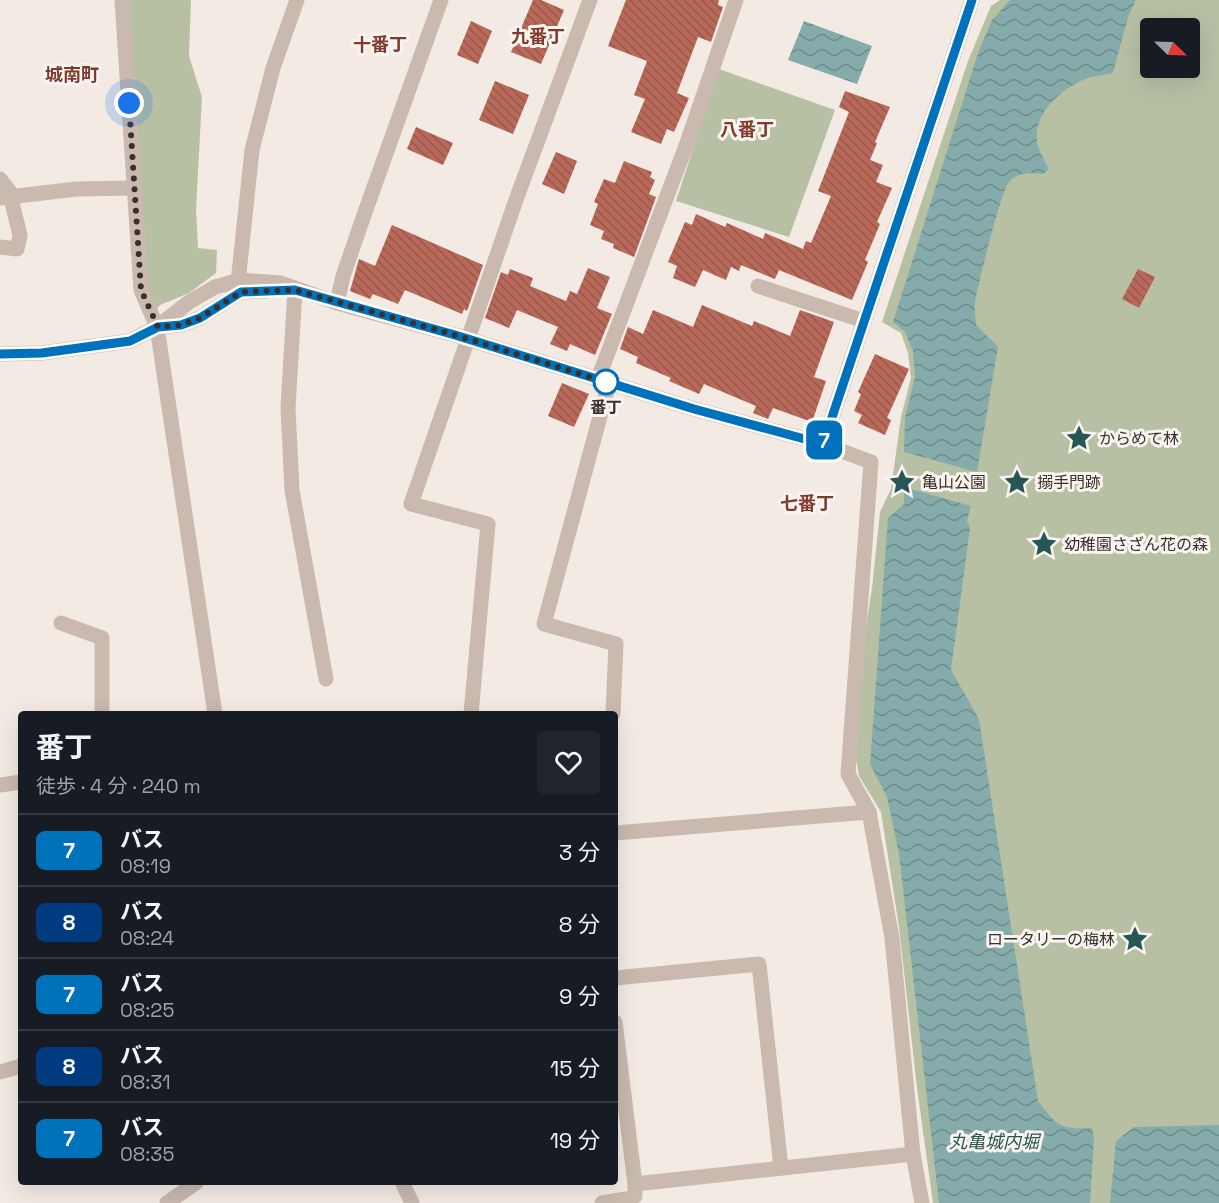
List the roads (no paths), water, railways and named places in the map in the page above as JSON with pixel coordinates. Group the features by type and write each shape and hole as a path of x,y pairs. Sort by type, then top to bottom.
{"street":[{"path":"122,0 141,290 158,327 215,711"},
{"path":"0,354 42,353 130,341 158,327 181,325 200,318 237,288 252,150 273,68 297,0"},
{"path":"337,303 343,276 441,0"},
{"path":"471,711 488,524 411,504 517,197 590,0"},
{"path":"613,711 616,644 544,624 604,381 736,0"},
{"path":"823,444 972,0"},
{"path":"0,179 7,198 12,203 20,235 17,249 0,246"},
{"path":"7,198 76,189 134,188"},
{"path":"758,286 864,321"},
{"path":"237,288 241,292 295,290 467,339 694,409 823,444 871,462 848,774 869,812 892,939 913,1154 922,1203"},
{"path":"295,290 288,408 292,490 326,679"},
{"path":"61,623 102,638 102,711"},
{"path":"0,785 18,782"},
{"path":"618,833 869,812"},
{"path":"618,978 759,964 782,1168"},
{"path":"602,1203 635,1196 618,1046"},
{"path":"0,1072 18,1067"},
{"path":"635,1184 913,1154"},
{"path":"167,1203 192,1185"},
{"path":"403,1185 412,1203"}],"water":[{"path":"1010,0 1136,0 1128,17 1113,73 1088,78 1066,89 1044,112 1039,122 1037,143 1049,169 1043,174 1016,176 1005,189 985,259 975,305 976,325 998,347 977,472 904,452 905,417 915,377 913,351 905,332 893,322 978,53 992,20"},
{"path":"804,21 872,46 857,84 788,60"},
{"name":"丸亀城内堀","path":"904,487 971,506 967,521 970,528 951,670 979,719 1038,1101 1060,1125 1072,1128 1092,1128 1094,1140 1090,1203 939,1203 899,854 887,797 870,764 888,518 904,504"},
{"path":"1219,1125 1219,1203 1110,1203 1116,1141 1134,1127"}],"place":[{"name":"番丁","path":"606,382"},
{"name":"からめて林","path":"1079,438"},
{"name":"亀山公園","path":"902,482"},
{"name":"搦手門跡","path":"1017,482"},
{"name":"幼稚園さざん花の森","path":"1044,544"},
{"name":"ロータリーの梅林","path":"1135,939"}],"district":[{"name":"九番丁","path":"538,37"},
{"name":"十番丁","path":"380,45"},
{"name":"城南町","path":"72,75"},
{"name":"八番丁","path":"747,130"},
{"name":"七番丁","path":"807,504"}]}
